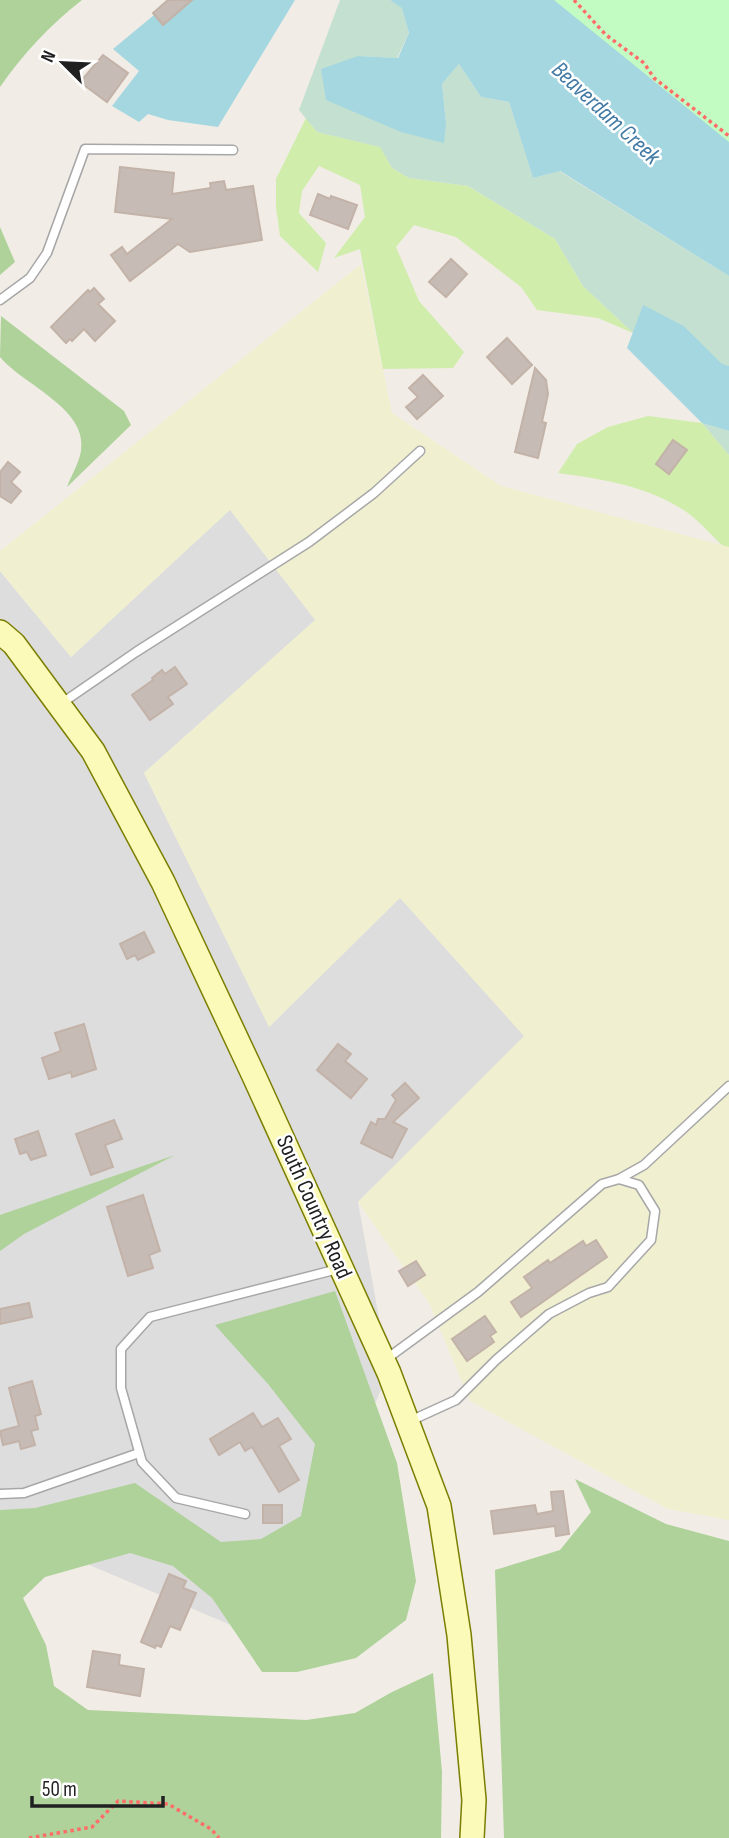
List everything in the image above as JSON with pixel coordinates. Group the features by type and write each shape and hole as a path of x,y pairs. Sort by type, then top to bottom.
{"main road":[{"name":"South Country Road","path":"0,632 14,644 93,751 163,882 341,1268 407,1422 439,1506 443,1531 459,1635 474,1800 472,1838"}],"lane":[{"path":"0,300 30,278 47,253 85,149 233,150"},
{"path":"59,705 135,652 309,542 374,493 419,451"},
{"path":"383,1361 478,1292 602,1184 619,1179 644,1165 729,1086"},
{"path":"407,1422 456,1400 496,1360 549,1314 589,1293 608,1287 650,1240 655,1211 639,1185 619,1179"},
{"path":"244,1514 176,1498 142,1462 121,1388 121,1349 150,1317 341,1268"},
{"path":"0,1494 24,1493 139,1453"}],"path":[{"path":"574,0 606,35 644,63 654,78 729,136"},
{"path":"29,1838 92,1827 118,1801 168,1804 211,1829 219,1838"}],"shaded area":[{"path":"230,509 316,620 144,773 270,1026 400,897 525,1036 358,1202 389,1373 266,1640 0,1527 0,571 71,657"}],"green space":[{"path":"0,0 82,0 38,41 0,87"},
{"path":"340,0 390,0 402,7 409,33 397,58 358,56 446,123 442,84 459,64 481,97 509,102 533,178 559,171 729,276 729,366 722,365 684,326 643,306 633,333 583,286 555,239 468,186 409,178 392,168 380,147 317,132 299,110"},
{"path":"534,0 729,0 729,147"},
{"path":"306,118 317,132 381,147 392,168 409,178 468,186 555,239 583,286 633,333 598,318 537,310 521,287 456,237 414,225 396,247 419,301 464,352 453,368 383,369 360,249 334,258 365,217 360,185 319,166 302,191 299,213 326,243 318,272 280,236 276,179"},
{"path":"0,227 15,262 0,275"},
{"path":"361,264 392,413 501,486 729,547 729,1520 668,1509 470,1401 429,1303 358,1202 524,1036 400,898 269,1027 144,773 315,620 230,510 71,657 0,571 0,551"},
{"path":"1,316 124,411 131,425 67,487 81,451 75,422 52,398 0,357"},
{"path":"648,416 702,423 729,455 729,547 722,545 688,513 652,494 606,481 558,473 577,444 608,427"},
{"path":"702,423 729,431 729,455"},
{"path":"175,1155 24,1234 0,1251 0,1215"},
{"path":"335,1291 397,1463 416,1581 406,1620 356,1658 297,1672 262,1672 212,1598 173,1566 130,1553 45,1577 23,1598 46,1645 54,1686 88,1710 306,1720 355,1713 433,1673 442,1772 441,1838 0,1838 0,1510 35,1508 135,1483 221,1542 261,1539 301,1516 315,1444 268,1384 215,1325"},
{"path":"575,1479 666,1524 729,1541 729,1838 504,1838 495,1570 560,1550 591,1512"}],"water":[{"path":"172,0 295,0 218,127 168,120 148,114 139,122 112,106 139,71 113,49"},
{"name":"Beaverdam Creek","path":"390,0 554,0 729,142 729,276 560,171 533,178 509,102 481,97 459,64 442,84 446,123 444,143 401,132 326,100 321,69 358,56 398,58 409,33 402,8"},
{"path":"643,305 684,326 722,364 729,366 729,431 702,423 627,348"}],"building":[{"path":"168,0 192,0 163,25 153,13"},
{"path":"103,55 128,73 107,102 80,82"},
{"path":"120,167 174,173 172,194 211,188 210,183 224,181 226,190 253,186 262,240 190,252 178,244 130,281 111,255 122,247 127,254 172,219 115,212"},
{"path":"318,194 357,205 348,229 310,215"},
{"path":"451,259 467,274 446,297 429,282"},
{"path":"94,288 104,299 98,304 115,321 95,341 84,329 72,341 70,339 66,343 51,327 88,290 90,292"},
{"path":"507,338 532,365 512,384 487,357"},
{"path":"535,368 546,380 548,394 542,422 546,423 538,458 515,452"},
{"path":"423,375 443,396 417,419 406,407 418,397 409,388"},
{"path":"673,440 687,450 669,474 656,464"},
{"path":"8,462 20,472 11,482 21,491 11,503 0,496 0,472"},
{"path":"175,667 187,684 168,697 173,704 150,720 132,695 162,670 165,674"},
{"path":"144,932 154,952 138,960 135,955 127,959 120,944"},
{"path":"84,1024 96,1069 72,1077 71,1072 49,1079 42,1058 61,1051 55,1033"},
{"path":"338,1044 351,1054 345,1061 367,1079 351,1098 317,1070"},
{"path":"405,1083 419,1098 393,1122 407,1129 392,1158 361,1143 371,1122 376,1125 378,1119 385,1119 396,1100 392,1095"},
{"path":"114,1120 122,1139 105,1145 113,1167 91,1175 76,1134"},
{"path":"38,1131 46,1155 31,1160 27,1152 20,1154 15,1139"},
{"path":"143,1195 160,1251 149,1255 153,1268 128,1276 107,1207"},
{"path":"596,1240 607,1257 521,1317 511,1302 532,1288 524,1277 583,1241 586,1246"},
{"path":"416,1261 425,1275 408,1286 399,1271"},
{"path":"29,1303 32,1317 0,1324 0,1309"},
{"path":"485,1316 496,1332 490,1336 494,1342 467,1361 452,1339"},
{"path":"32,1381 41,1414 35,1416 38,1429 31,1431 35,1445 21,1449 19,1441 3,1445 0,1431 19,1426 9,1388"},
{"path":"253,1413 262,1427 278,1418 291,1439 279,1446 299,1480 279,1492 252,1447 245,1451 240,1442 219,1455 210,1439"},
{"path":"563,1491 569,1534 556,1536 555,1526 494,1534 491,1511 535,1505 537,1514 553,1511 551,1492"},
{"path":"263,1505 282,1505 282,1523 263,1523"},
{"path":"169,1574 186,1581 183,1588 196,1593 180,1630 170,1626 161,1647 156,1645 155,1648 141,1642"},
{"path":"93,1651 120,1655 119,1665 144,1669 140,1696 87,1687"}]}
